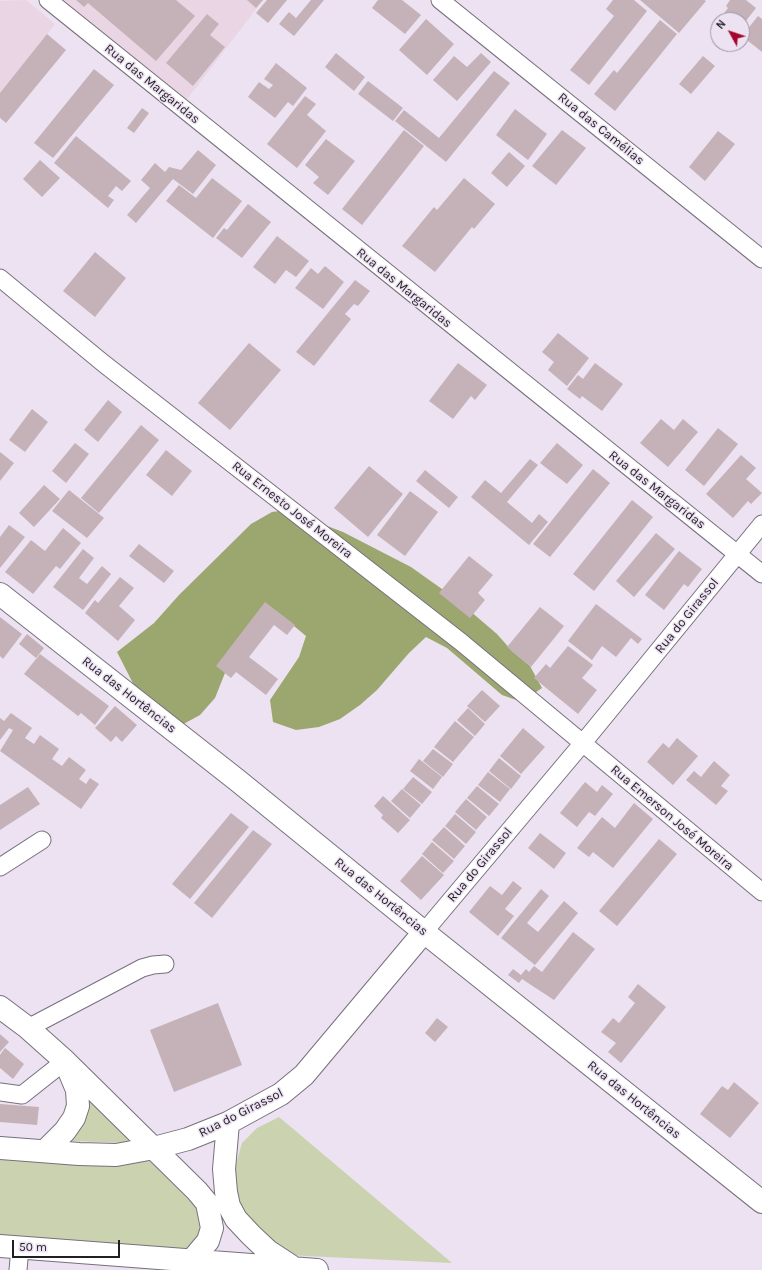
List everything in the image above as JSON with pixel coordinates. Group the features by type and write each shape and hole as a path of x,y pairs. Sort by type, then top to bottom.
{"main road":[{"name":"Rua das Hortências","path":"0,594 237,780 424,932 762,1202"},
{"name":"Rua do Girassol","path":"0,1148 46,1150 79,1154 116,1155 154,1148 188,1139 228,1122 281,1094 304,1075 424,932"},
{"path":"0,1007 28,1028 65,1061 154,1148 207,1203 212,1228 208,1241 192,1260"},
{"path":"46,1150 74,1118 78,1106 76,1090 65,1061"},
{"path":"228,1122 224,1168 229,1206 236,1219 251,1235 268,1251 294,1268"},
{"path":"10,1247 155,1264 192,1260 317,1270"}],"street":[{"name":"Rua das Margaridas","path":"48,0 762,574"},
{"name":"Rua das Camélias","path":"440,0 762,259"},
{"name":"Rua Ernesto José Moreira","path":"0,278 103,364 461,642 582,744"},
{"name":"Rua do Girassol","path":"424,932 582,744 762,524"},
{"name":"Rua Emerson José Moreira","path":"582,744 762,892"},
{"path":"0,867 42,840"},
{"path":"28,1028 142,968 165,964"},
{"path":"2,1091 22,1095 65,1061"},
{"path":"10,1247 18,1270"}],"shaded area":[{"path":"26,0 55,24 0,94 0,1"},
{"path":"59,0 263,0 185,102"}],"green space":[{"path":"294,509 314,521 343,532 411,567 456,599 497,634 512,651 530,666 542,688 522,702 502,695 447,648 426,637 409,653 377,690 360,705 340,719 319,727 296,730 273,722 270,700 299,657 306,636 288,621 264,619 225,673 215,698 200,715 178,727 141,699 117,652 154,623 179,595 251,524 272,512"},
{"path":"89,1096 131,1143 70,1141"},
{"path":"279,1117 452,1263 286,1255 265,1241 240,1207 235,1183 236,1164 242,1143 257,1128"},
{"path":"0,1149 144,1160 151,1162 202,1213 206,1234 198,1246 185,1250 0,1235"}],"building":[{"path":"76,0 176,0 195,16 156,61 88,3 84,7"},
{"path":"247,0 263,0 256,8"},
{"path":"267,0 287,0 268,23 256,13"},
{"path":"311,0 324,0 294,36 279,24 289,12 296,18"},
{"path":"378,0 402,0 421,15 405,34 372,8"},
{"path":"613,0 634,0 647,11 589,85 570,70 614,16 606,9"},
{"path":"640,0 704,0 706,1 679,33"},
{"path":"730,0 746,0 756,8 750,16 750,12 725,12 728,8 726,6"},
{"path":"207,14 219,24 210,35 225,47 193,86 166,63"},
{"path":"758,16 762,19 762,52 750,42 750,26"},
{"path":"426,19 454,44 427,75 399,50"},
{"path":"660,20 677,34 615,111 594,94 614,70 617,73"},
{"path":"47,34 66,50 6,123 0,118 0,93"},
{"path":"336,53 365,77 354,91 325,67"},
{"path":"481,53 491,62 457,101 433,80 454,56 467,67"},
{"path":"703,56 715,66 691,94 679,84"},
{"path":"276,63 307,88 293,106 288,102 275,118 248,97 259,82 269,89 273,85 264,79"},
{"path":"94,69 114,85 53,158 34,143"},
{"path":"494,71 510,83 446,162 395,121 404,110 439,138"},
{"path":"368,81 403,108 393,121 358,94"},
{"path":"305,96 316,104 307,115 326,131 297,168 267,144"},
{"path":"142,108 149,113 134,133 127,128"},
{"path":"515,109 547,134 528,160 496,135"},
{"path":"404,130 424,146 362,225 342,209"},
{"path":"562,130 586,148 556,185 532,166"},
{"path":"718,131 735,144 705,181 689,167"},
{"path":"76,136 131,181 122,191 116,186 108,196 114,200 108,208 54,163"},
{"path":"326,139 355,161 328,195 313,183 319,177 305,165"},
{"path":"198,150 216,165 193,194 173,179 136,223 127,215 150,188 141,180 155,163 165,172 169,167 181,170"},
{"path":"509,152 525,166 507,187 491,173"},
{"path":"40,160 60,178 42,197 23,179"},
{"path":"212,178 242,201 213,238 166,201 179,185 196,198"},
{"path":"464,178 495,204 474,229 472,227 435,272 402,246 434,207 437,210"},
{"path":"248,204 271,222 242,258 216,238 224,228 227,230"},
{"path":"277,236 309,261 296,277 286,270 275,284 253,267"},
{"path":"95,252 126,278 95,317 63,291"},
{"path":"325,266 344,282 323,309 295,288 311,268 318,274"},
{"path":"355,280 370,291 358,306 354,304 345,314 351,319 314,366 296,352"},
{"path":"558,333 589,358 567,386 548,370 554,362 542,352"},
{"path":"249,343 281,370 230,430 198,403"},
{"path":"458,363 487,385 475,400 471,396 453,419 429,401"},
{"path":"595,363 623,384 602,411 582,396 580,399 567,389 578,375 583,379"},
{"path":"108,400 122,412 98,442 84,430"},
{"path":"32,409 48,422 25,452 9,440"},
{"path":"661,419 674,430 683,419 698,432 668,467 640,443"},
{"path":"141,425 159,440 99,513 81,498"},
{"path":"718,428 738,444 704,486 685,470"},
{"path":"75,443 89,454 66,483 52,471"},
{"path":"557,443 583,465 567,484 540,463"},
{"path":"166,450 192,471 172,496 146,475"},
{"path":"0,452 14,463 0,481"},
{"path":"741,455 756,468 746,479 762,493 751,504 748,501 733,518 706,494"},
{"path":"530,459 538,465 507,502 532,523 539,514 548,522 529,545 471,497 485,480 501,493"},
{"path":"369,466 403,494 368,537 334,508"},
{"path":"593,469 610,483 550,557 533,544"},
{"path":"425,470 458,497 449,508 416,481"},
{"path":"44,485 60,499 34,527 19,513"},
{"path":"69,490 104,518 87,538 52,511"},
{"path":"410,491 438,512 405,556 377,535"},
{"path":"632,500 653,517 594,591 573,574"},
{"path":"9,525 25,537 0,568 0,537"},
{"path":"63,528 81,543 60,569 56,566 33,594 5,572 31,540 45,551"},
{"path":"656,533 675,549 634,597 616,581"},
{"path":"139,544 174,571 164,583 129,556"},
{"path":"83,549 94,558 79,578 87,584 102,566 111,574 83,610 53,587"},
{"path":"679,551 702,569 688,587 684,584 664,610 645,595"},
{"path":"469,556 493,575 478,593 485,600 470,618 439,593"},
{"path":"120,577 134,588 119,606 135,620 118,641 85,613 95,600 98,603"},
{"path":"265,602 295,625 287,635 274,625 249,657 278,679 266,695 236,672 231,678 216,666"},
{"path":"596,604 642,639 638,644 631,638 616,657 602,646 592,660 568,641"},
{"path":"540,607 564,626 531,667 507,647"},
{"path":"0,617 22,634 3,659 0,656"},
{"path":"27,634 44,648 36,658 19,644"},
{"path":"568,646 593,665 582,678 597,690 578,714 534,678 546,664 550,668"},
{"path":"40,654 109,706 95,725 81,713 78,716 24,674"},
{"path":"482,690 500,706 485,722 467,706"},
{"path":"115,706 137,725 122,742 116,736 111,742 95,728"},
{"path":"468,708 485,724 475,736 457,720"},
{"path":"11,713 32,728 25,738 34,744 40,735 59,749 52,759 62,766 69,757 86,770 79,779 86,784 90,778 99,784 81,809 0,751 13,730 9,728 0,740 0,718 4,721"},
{"path":"455,721 474,737 453,762 434,747"},
{"path":"523,728 545,747 521,774 500,756"},
{"path":"677,738 698,756 673,785 647,762 663,743 669,748"},
{"path":"433,749 453,764 443,777 423,761"},
{"path":"499,758 521,776 511,789 489,771"},
{"path":"419,759 442,777 433,789 410,771"},
{"path":"714,761 730,775 721,786 728,791 716,805 686,780 694,771 701,777"},
{"path":"488,772 510,789 500,802 478,785"},
{"path":"413,777 432,792 422,804 403,789"},
{"path":"585,782 597,792 602,785 613,794 595,816 589,812 577,827 560,813"},
{"path":"477,786 499,804 489,816 467,798"},
{"path":"28,787 40,804 0,830 0,805"},
{"path":"402,789 421,805 410,818 391,801"},
{"path":"383,796 410,820 398,833 381,818 383,815 374,806"},
{"path":"466,799 487,817 476,830 455,812"},
{"path":"634,803 653,819 613,868 593,852 589,857 577,848 602,817 615,828"},
{"path":"231,813 249,827 190,899 172,884"},
{"path":"455,814 476,832 466,844 445,826"},
{"path":"444,827 465,846 454,859 432,840"},
{"path":"253,830 272,844 212,918 194,903"},
{"path":"540,833 566,853 554,869 528,848"},
{"path":"659,839 677,854 617,926 599,911"},
{"path":"432,842 454,861 443,873 422,854"},
{"path":"422,856 444,875 421,900 400,881"},
{"path":"513,881 522,888 505,909 514,916 498,936 469,912 490,886 502,895"},
{"path":"541,889 549,896 527,923 538,932 564,901 578,913 535,965 501,938"},
{"path":"573,932 595,949 554,1000 522,979 519,983 508,975 513,969 521,975 526,969 529,972 534,966 542,972"},
{"path":"638,984 666,1007 621,1063 608,1052 616,1043 601,1032 613,1018 619,1023 635,1003 628,997"},
{"path":"218,1003 242,1065 174,1092 150,1030"},
{"path":"437,1018 448,1027 435,1042 425,1033"},
{"path":"0,1034 9,1042 0,1052"},
{"path":"5,1048 24,1064 13,1079 0,1068 0,1055"},
{"path":"734,1082 759,1103 730,1138 700,1114 722,1086 728,1090"},
{"path":"0,1104 39,1107 37,1125 0,1122"}]}
